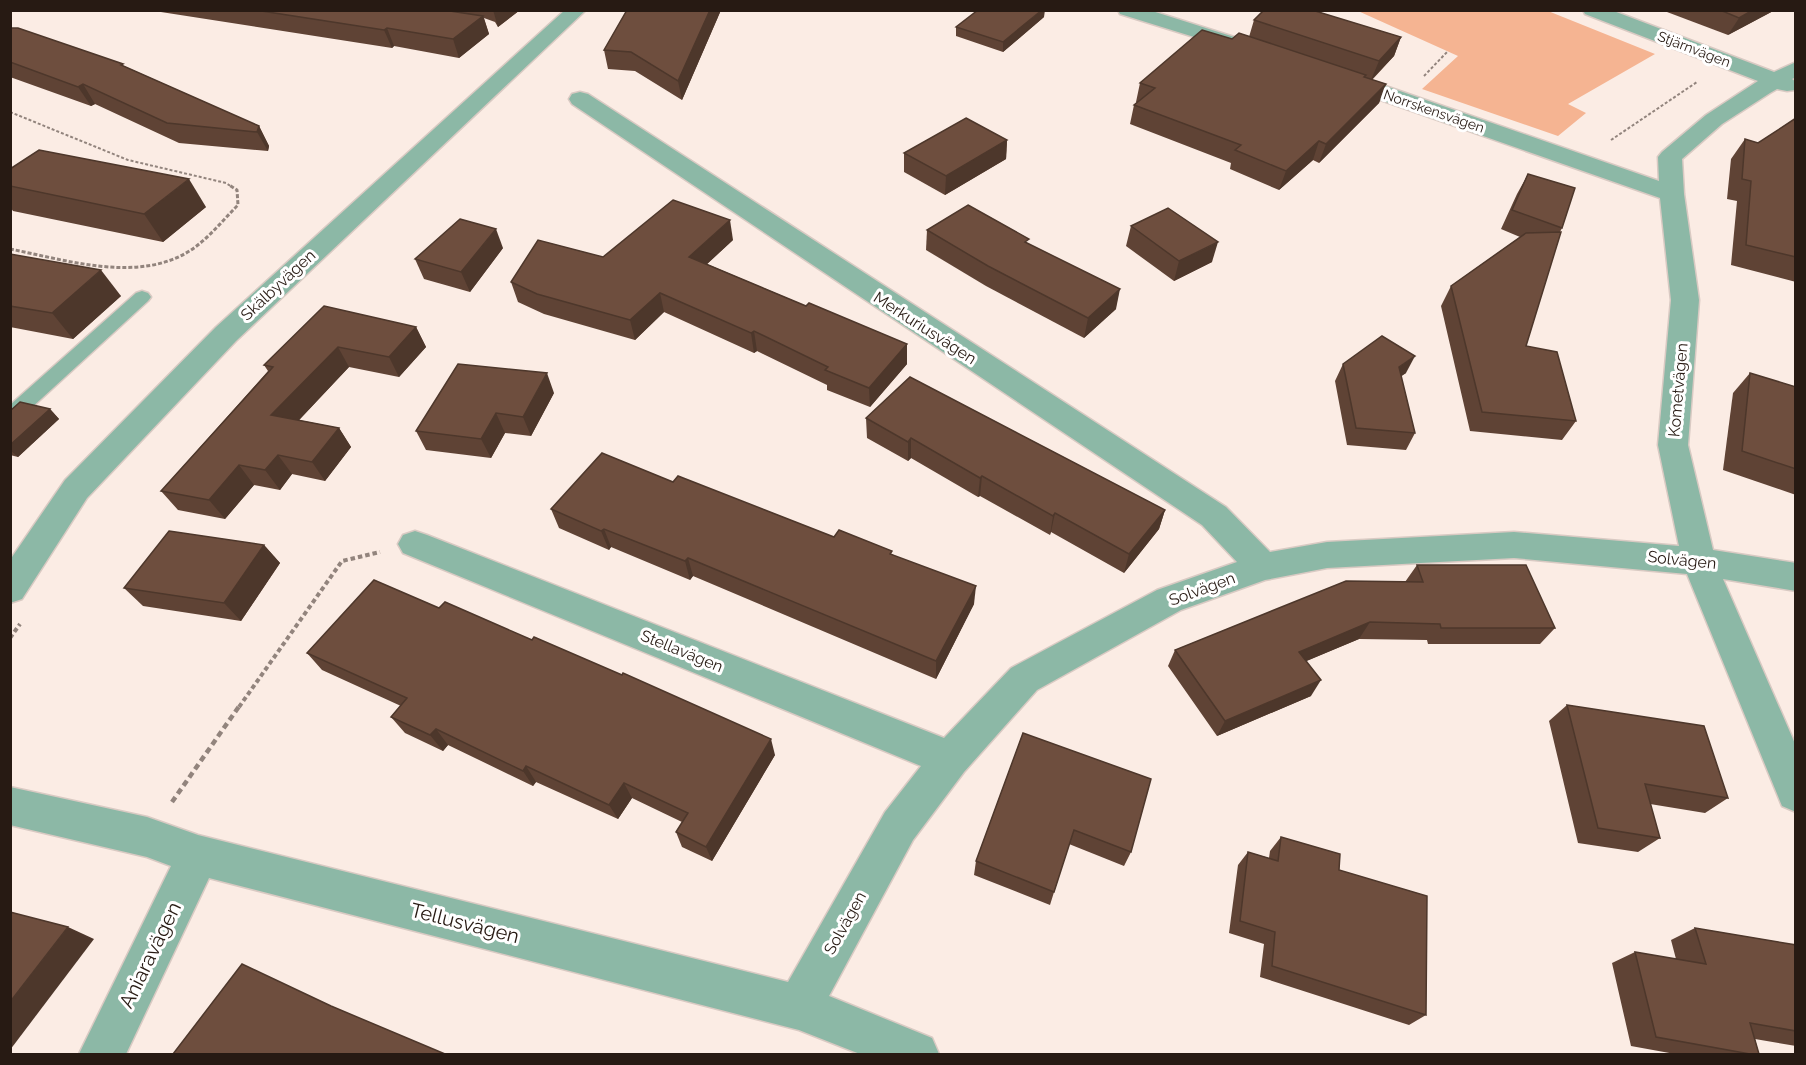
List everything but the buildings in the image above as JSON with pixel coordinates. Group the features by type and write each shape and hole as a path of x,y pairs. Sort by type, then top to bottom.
{"street":[{"name":"Skälbyvägen","path":"10,589 76,489 226,334 577,10"},
{"path":"1126,10 1262,52"},
{"name":"Stjärnvägen","path":"1592,10 1789,79"},
{"name":"Norrskensvägen","path":"1318,70 1672,194"},
{"name":"Kometvägen","path":"1789,79 1764,85 1695,132 1670,156 1672,194 1685,300 1673,445 1699,561 1796,793"},
{"name":"Merkuriusvägen","path":"580,99 1214,516 1263,567"},
{"name":"Stellavägen","path":"415,544 950,759"},
{"name":"Solvägen","path":"799,1007 899,826 950,759 1024,679 1169,600 1263,567 1327,555 1514,545 1699,561 1796,577"},
{"name":"Tellusvägen","path":"10,806 147,837 198,855 799,1007 915,1054"},
{"name":"Aniaravägen","path":"102,1054 198,855"}],"lane":[{"path":"10,416 142,297"}],"path":[{"path":"1417,84 1448,51"},
{"path":"1605,145 1699,80"},
{"path":"10,112 128,160 226,183 237,190 238,205 190,250 170,260 141,267 121,268 10,249"},
{"path":"147,837 342,561 415,544"}],"shaded area":[{"path":"1358,11 1548,11 1655,54 1568,104 1586,113 1558,136 1422,89 1458,56"}]}
